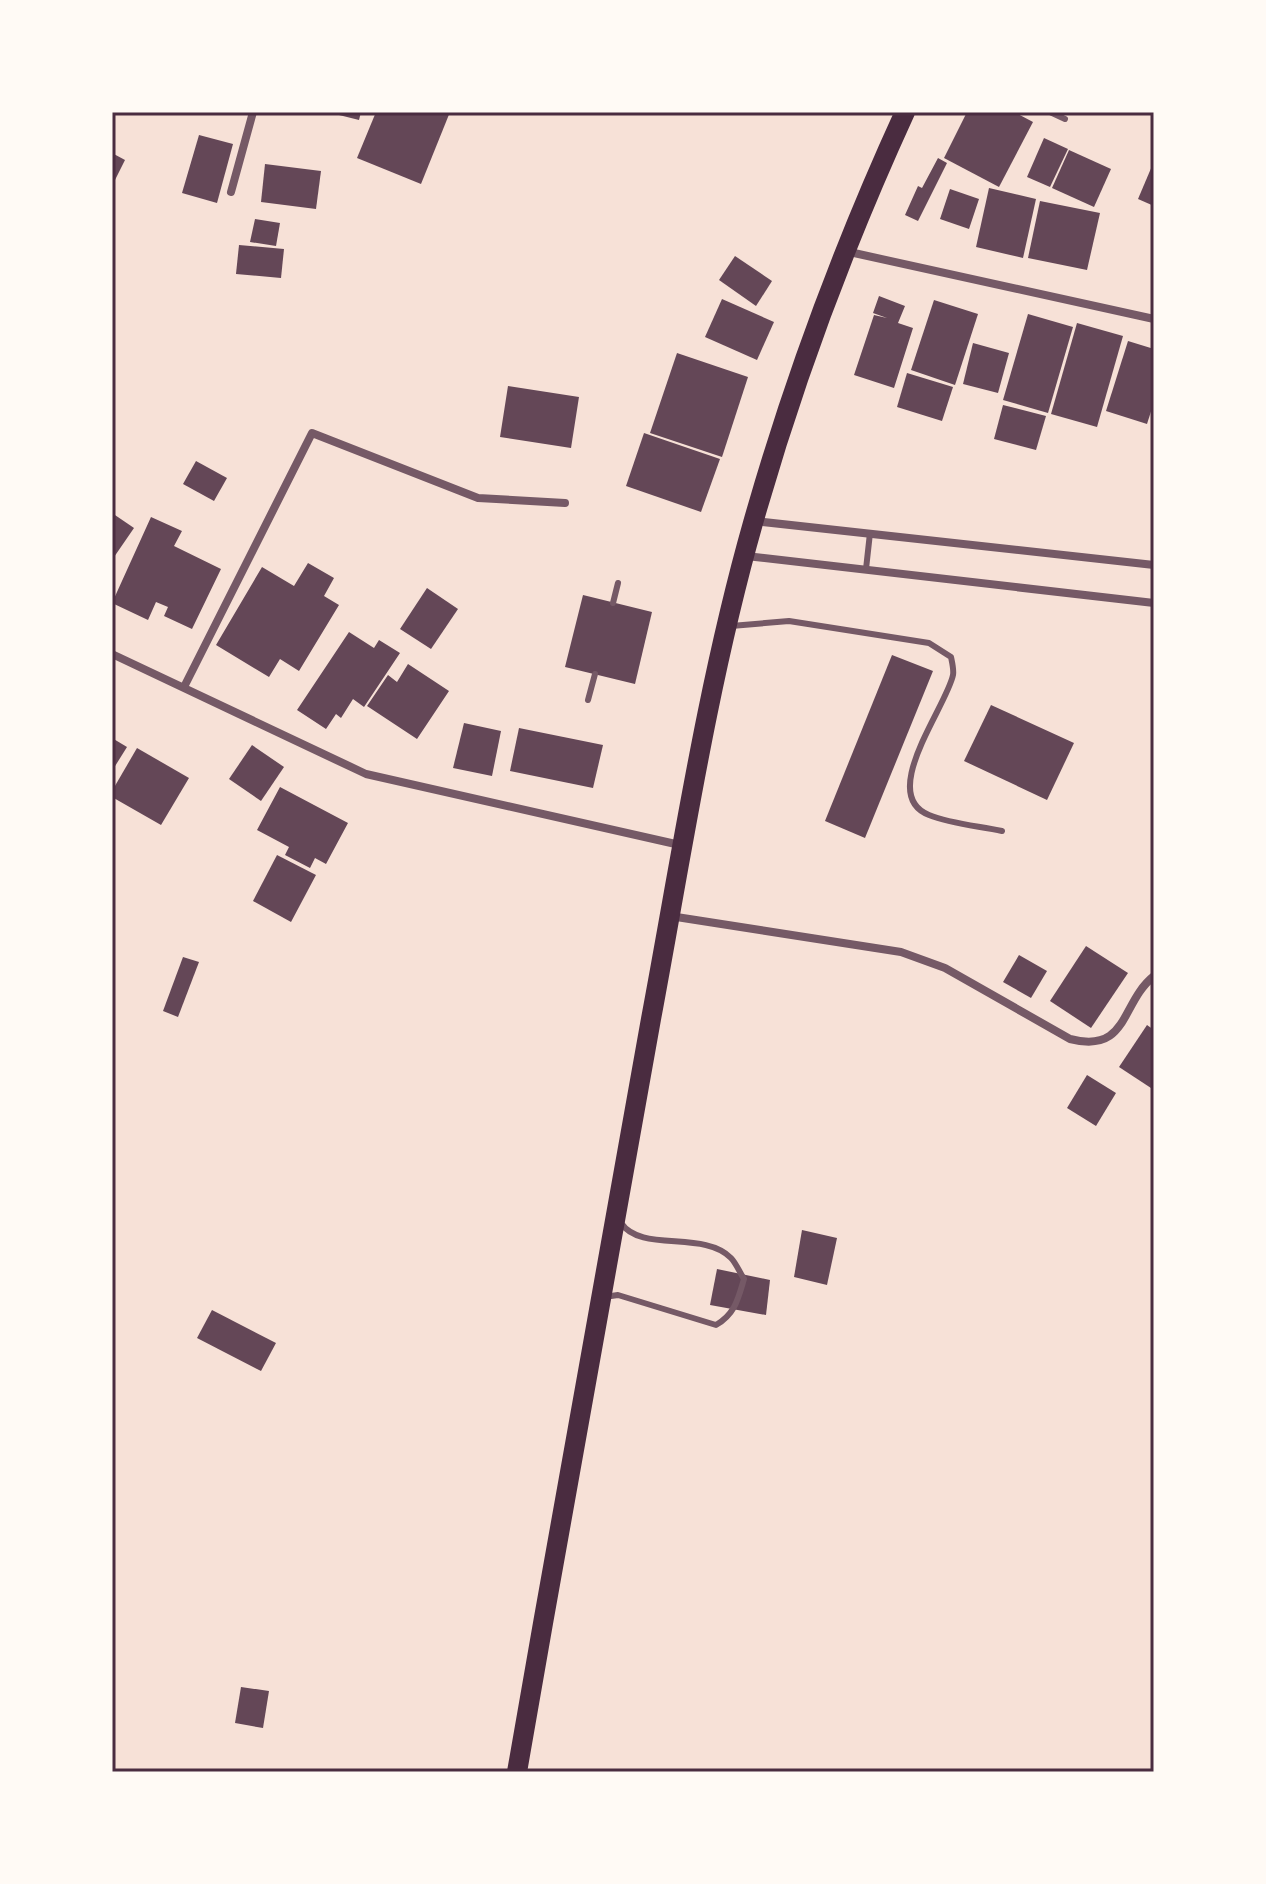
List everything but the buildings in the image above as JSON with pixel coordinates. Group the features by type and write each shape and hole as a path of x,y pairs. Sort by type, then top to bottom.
{"main road":[{"path":"517,1772 681,845 728,626 754,521 797,383 844,251 905,112"}],"street":[{"path":"231,192 253,112"},
{"path":"844,251 1154,319"},
{"path":"184,687 312,433 478,498 565,503"},
{"path":"754,521 1154,565"},
{"path":"745,556 1154,603"},
{"path":"112,654 366,774 681,845"},
{"path":"669,916 901,952 945,968 1057,1032 1085,1042 1101,1043 1115,1032 1154,976"}],"lane":[{"path":"1050,112 1065,119"},
{"path":"866,569 870,532"},
{"path":"613,603 618,583"},
{"path":"728,626 789,621 804,623 929,643 951,657 953,675 917,753 909,783 914,801 926,814 1002,831"},
{"path":"588,700 595,674"},
{"path":"601,1297 618,1295 716,1325 727,1318 735,1307 744,1279 730,1258 721,1252 697,1244 634,1236 621,1225 618,1203"}]}
